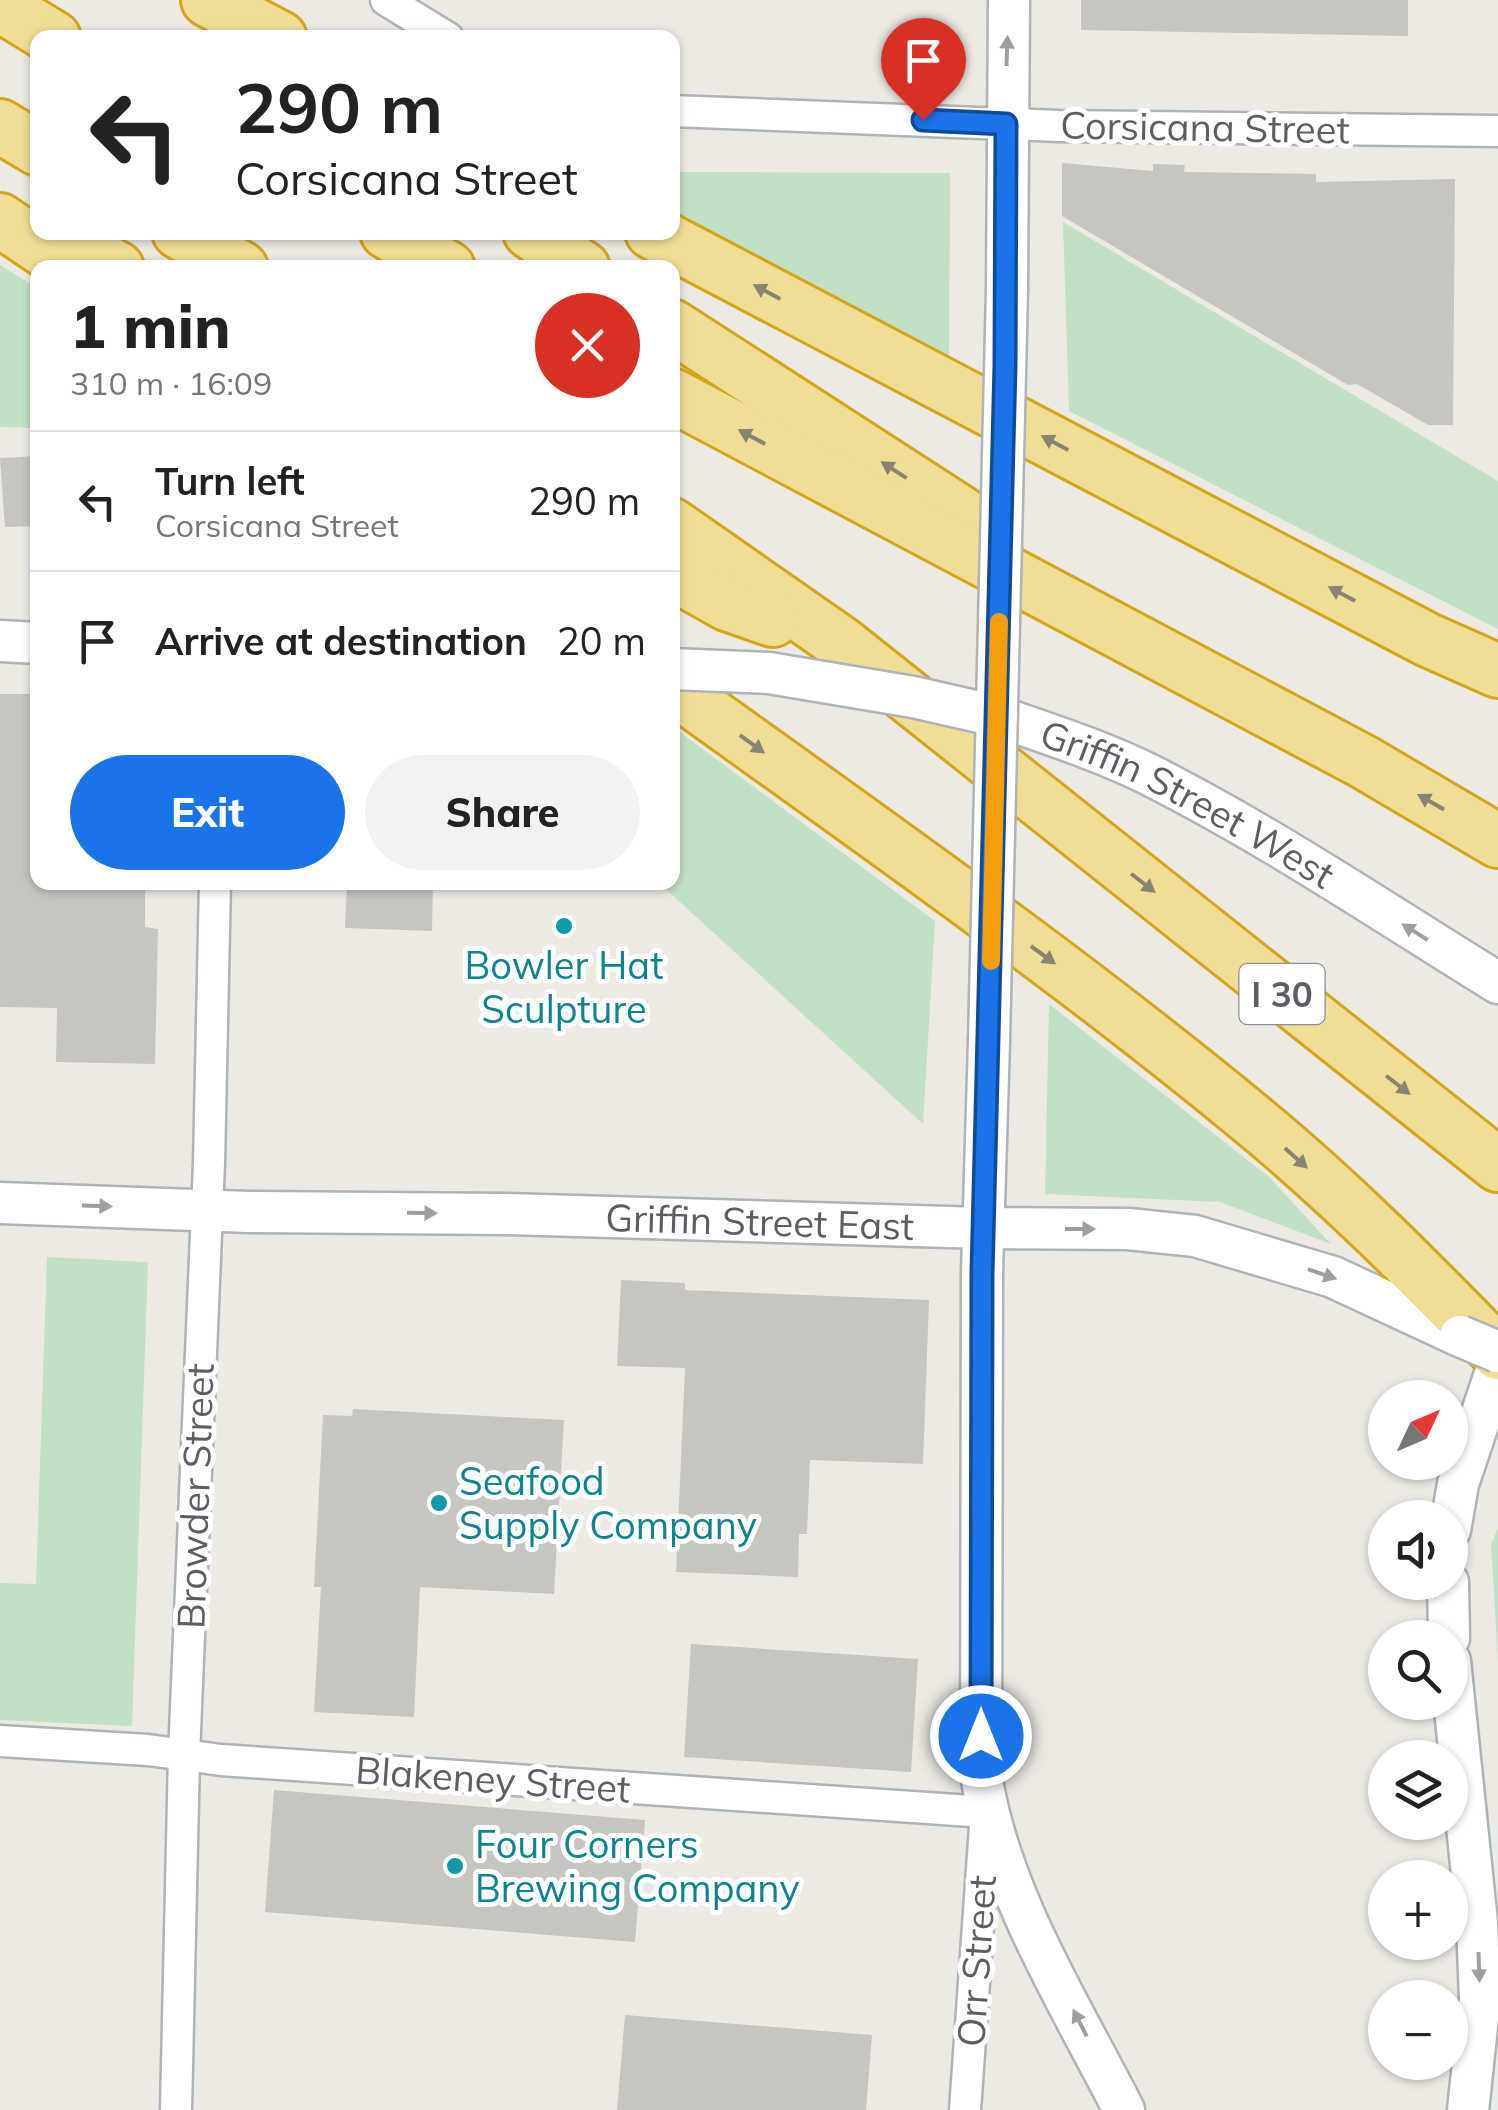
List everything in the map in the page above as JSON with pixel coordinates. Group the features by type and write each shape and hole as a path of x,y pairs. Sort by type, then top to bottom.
{"highway":[{"path":"166,0 213,30"},
{"path":"208,0 265,30"},
{"path":"0,6 40,30"},
{"path":"0,126 30,144"},
{"path":"0,204 30,220"},
{"path":"0,220 59,260"},
{"path":"67,240 103,260"},
{"path":"193,240 227,260"},
{"path":"401,240 434,260"},
{"path":"542,240 571,260"},
{"path":"667,240 1428,640 1498,671"},
{"path":"680,331 1020,551 1498,841"},
{"path":"680,399 1364,762"},
{"name":"I 30","path":"680,532 840,643 1498,1165"},
{"path":"680,578 727,604 840,643"},
{"path":"1428,640 1498,686"},
{"path":"680,692 1053,962 1258,1124 1391,1243 1495,1367"}],"main road":[{"path":"1008,0 1006,289 983,1228 981,1774 986,1812 1006,1874 1124,2110"},
{"path":"0,641 30,643"},
{"name":"Griffin Street West","path":"680,669 769,673 913,697 997,716 1075,742 1147,774 1251,831 1498,983"},
{"name":"Griffin Street East","path":"0,1203 1128,1229 1195,1236 1333,1277 1428,1321 1495,1367"},
{"path":"1455,1500 1495,1367"},
{"path":"1456,1720 1478,1923 1480,1999 1468,2110"}],"street":[{"path":"386,0 435,30"},
{"name":"Corsicana Street","path":"680,111 1006,124 1498,131"},
{"name":"Browder Street","path":"176,2110 184,1754 216,890"},
{"name":"Blakeney Street","path":"0,1741 220,1760 986,1812"},
{"name":"Orr Street","path":"965,2110 986,1812"}],"green space":[{"path":"680,172 950,173 949,362 680,219"},
{"path":"1063,222 1498,481 1498,629 1069,411"},
{"path":"0,265 30,284 30,428 0,427"},
{"path":"680,732 935,921 923,1124 667,890 680,890"},
{"path":"1049,1004 1269,1177 1331,1244 1220,1202 1045,1194"},
{"path":"47,1257 148,1262 132,1726 0,1720 0,1583 36,1584"},
{"path":"1498,1528 1498,1660 1491,1544"}],"building":[{"path":"1081,0 1408,0 1408,36 1081,30"},
{"path":"1062,163 1153,171 1153,164 1185,165 1184,172 1316,174 1316,182 1455,179 1453,425 1428,425 1357,384 1348,385 1062,216"},
{"path":"30,456 30,526 5,527 0,458"},
{"path":"0,694 30,694 30,890 145,890 145,927 158,929 155,1064 56,1062 57,1008 0,1007"},
{"path":"347,890 433,890 432,931 345,928"},
{"path":"621,1280 685,1283 685,1290 929,1300 923,1464 810,1460 807,1534 799,1534 798,1577 676,1572 685,1368 617,1366"},
{"name":"Seafood Supply Company","path":"353,1409 564,1420 554,1594 420,1587 414,1717 314,1712 321,1587 314,1587 323,1415 352,1416"},
{"path":"691,1644 918,1659 911,1772 684,1757"},
{"name":"Four Corners Brewing Company","path":"274,1790 645,1820 635,1942 265,1912"},
{"name":"Four Corners Brewing Company","path":"625,2015 872,2035 866,2110 617,2110"}],"slow traffic":[{"path":"991,961 999,622"}],"place":[{"name":"Bowler Hat Sculpture","path":"564,926"},
{"name":"Seafood Supply Company","path":"439,1503"},
{"name":"Four Corners Brewing Company","path":"455,1866"}],"route":[{"path":"923,120 1006,124 1005,365 982,1273 981,1736"}]}
